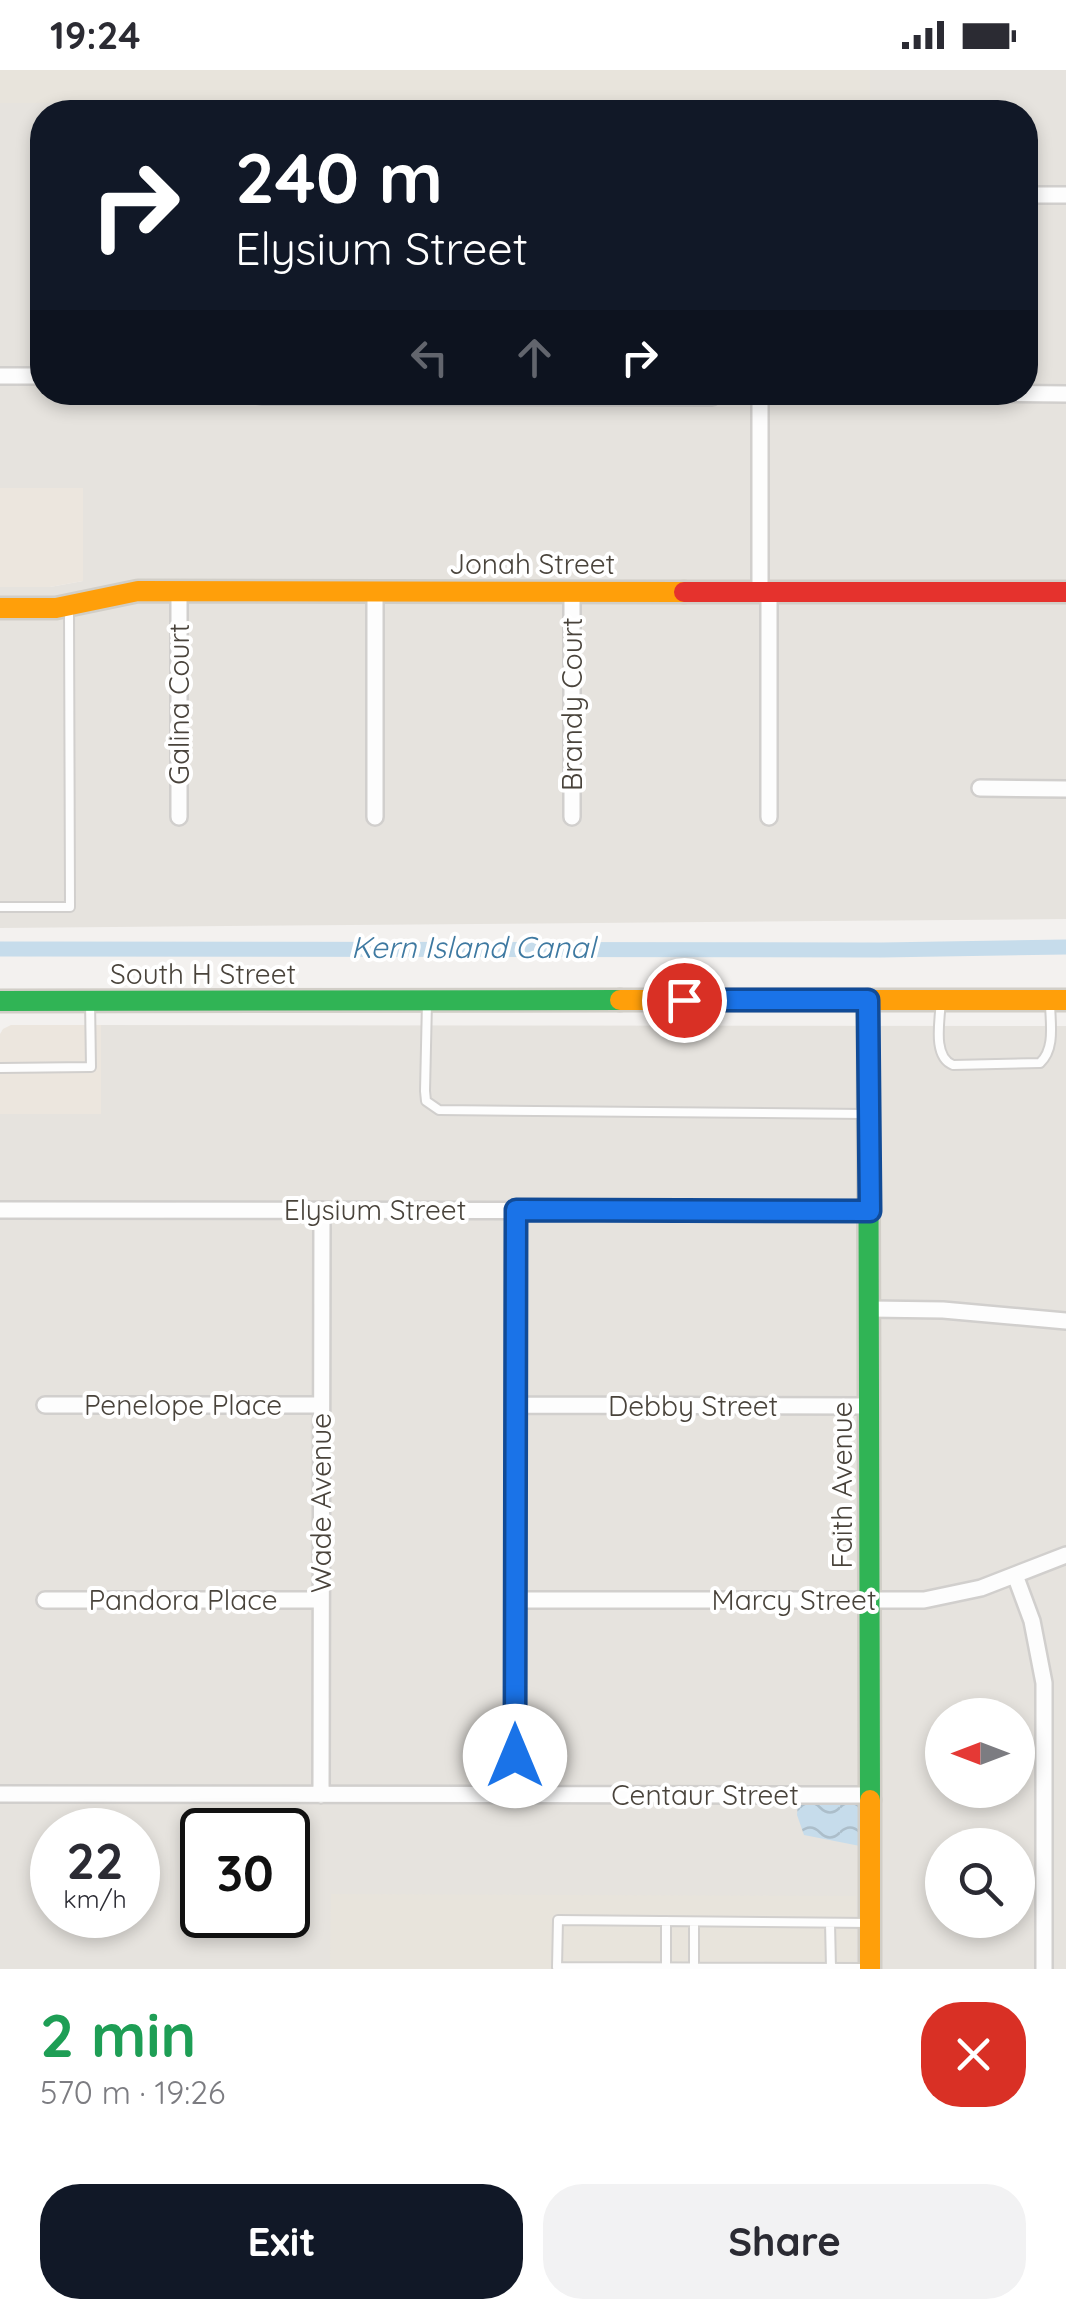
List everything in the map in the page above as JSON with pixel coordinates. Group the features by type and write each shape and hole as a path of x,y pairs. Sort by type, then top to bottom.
{"street":[{"path":"1038,195 1066,195"},
{"path":"0,376 30,376"},
{"path":"1038,394 1066,394"},
{"path":"760,405 769,817"},
{"name":"Jonah Street","path":"0,608 69,605 114,594 179,591 1066,592"},
{"name":"Galina Court","path":"179,591 179,817"},
{"path":"376,591 376,817"},
{"name":"Brandy Court","path":"572,592 572,817"},
{"path":"980,788 1066,788"},
{"name":"Faith Avenue","path":"868,1000 870,1969"},
{"name":"South H Street","path":"0,1001 1058,1000"},
{"name":"Elysium Street","path":"0,1210 870,1211"},
{"name":"Wade Avenue","path":"321,1795 322,1210"},
{"path":"515,1795 516,1210"},
{"path":"870,1309 943,1310 1066,1321"},
{"name":"Penelope Place","path":"45,1405 322,1405"},
{"name":"Debby Street","path":"516,1405 870,1406"},
{"name":"Marcy Street","path":"515,1600 870,1601 952,1596 1066,1555"},
{"path":"1014,1575 1032,1621 1044,1682 1044,1969"},
{"name":"Pandora Place","path":"45,1600 321,1600"},
{"name":"Centaur Street","path":"0,1794 870,1796"}],"lane":[{"path":"0,907 70,907 69,605"},
{"path":"941,1000 940,1055 953,1065 1040,1063 1049,1054 1058,1000"},
{"path":"0,1068 91,1067 90,1001"},
{"path":"427,1001 426,1101 439,1110 869,1114"},
{"path":"870,1923 558,1920 557,1967 870,1969"},
{"path":"666,1921 666,1968"},
{"path":"830,1923 831,1968"},
{"path":"694,1924 694,1968"}],"shaded area":[{"path":"0,70 1066,70 1066,919 0,928 0,587 50,587 83,581 83,489 0,488"},
{"path":"0,70 870,70 870,100 0,103"},
{"path":"0,488 83,488 83,581 50,587 0,587"},
{"path":"11,1025 101,1025 101,1114 0,1114 0,1034"},
{"path":"101,1025 1066,1026 1066,1969 0,1969 0,1114 100,1114"},
{"path":"331,1894 856,1896 856,1969 330,1969"}],"water":[{"path":"863,1800 860,1846 804,1835 797,1815 798,1803"}],"waterway":[{"name":"Kern Island Canal","path":"0,949 1066,947"}],"traffic: fast":[{"path":"0,1001 620,1000"},
{"path":"868,1000 870,1800"}],"traffic: slow":[{"path":"0,608 56,608 138,591 684,592"},
{"path":"620,1000 1066,1000"},
{"path":"870,1800 870,1969"}],"traffic: jam":[{"path":"684,592 1066,592"}],"route":[{"path":"515,1756 516,1210 870,1211 868,1000 684,1000"}]}
